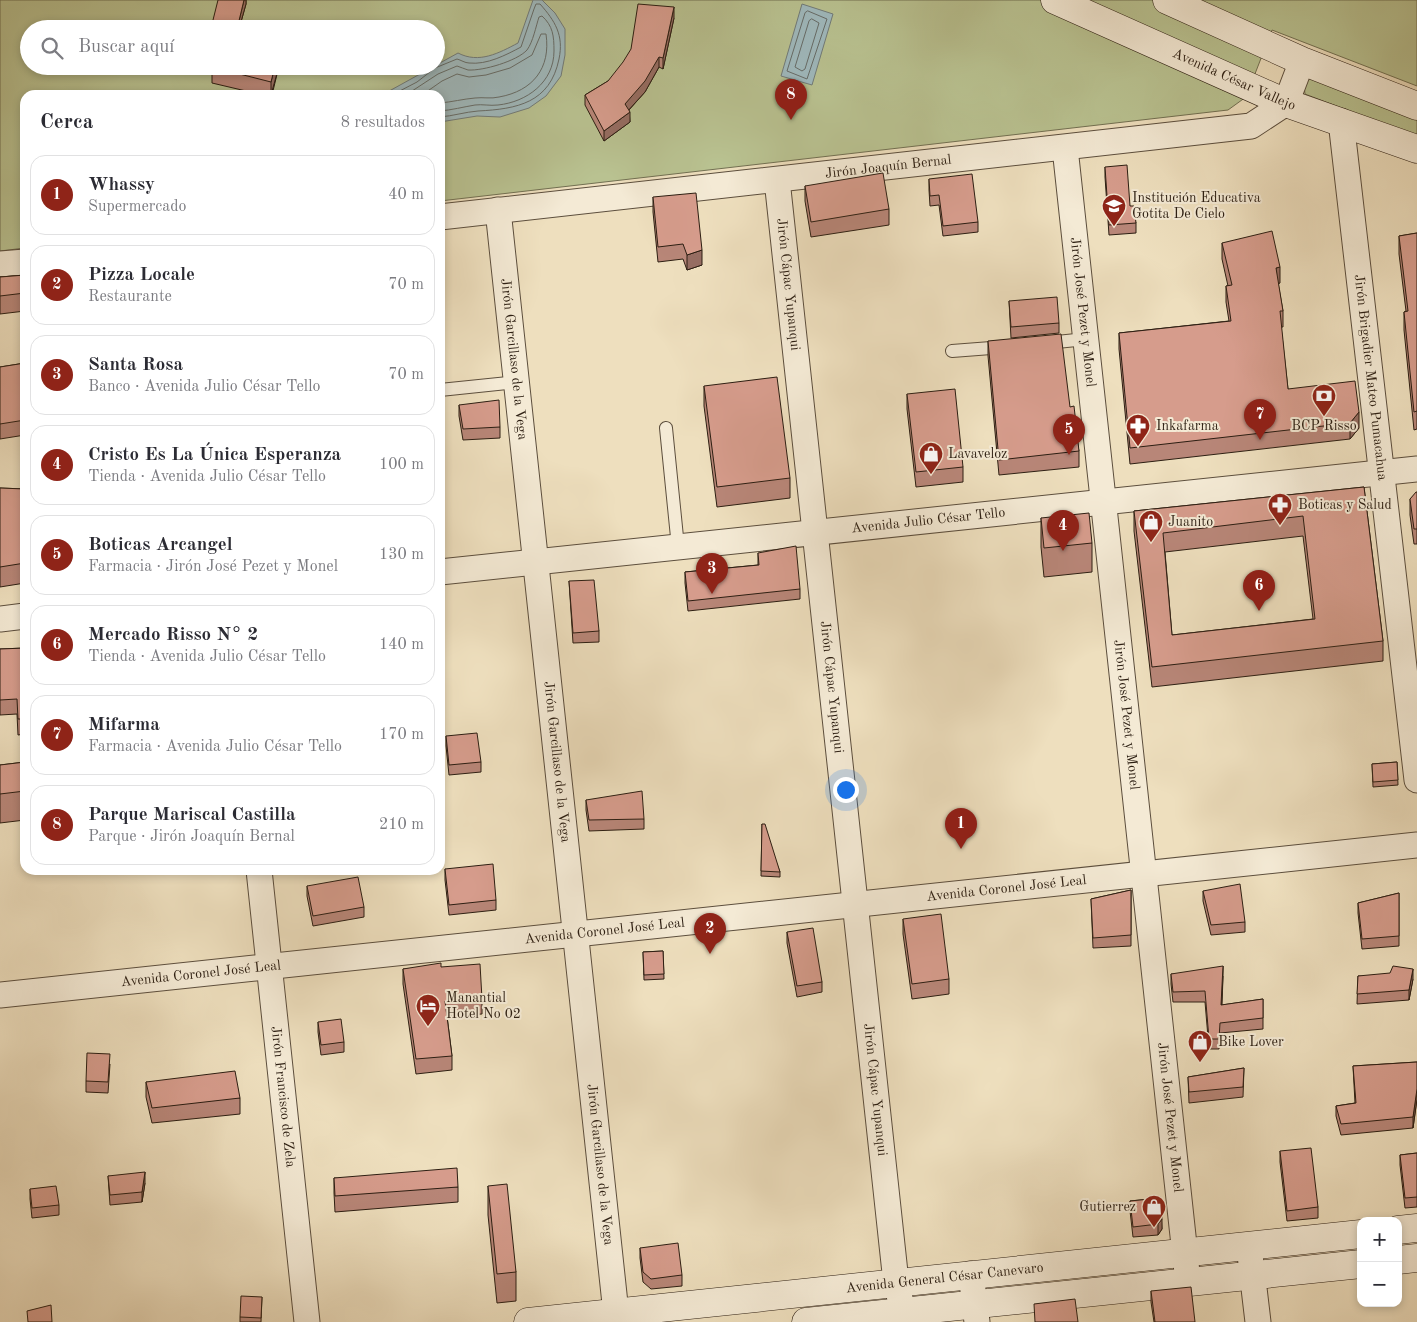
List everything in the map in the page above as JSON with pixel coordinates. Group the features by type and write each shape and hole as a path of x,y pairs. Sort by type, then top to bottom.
{"main road":[{"name":"Avenida César Vallejo","path":"1056,0 1286,103 1417,149"},
{"path":"1167,0 1302,61 1417,106"},
{"path":"1402,1230 1417,1228"},
{"name":"Avenida General César Canevaro","path":"528,1322 1357,1234"},
{"path":"1402,1260 1417,1258"},
{"path":"806,1322 976,1313 1188,1282 1357,1264"}],"street":[{"path":"1286,103 1302,61"},
{"name":"Jirón Joaquín Bernal","path":"445,216 1252,126 1286,103"},
{"name":"Jirón Brigadier Mateo Pumacahua","path":"1341,121 1417,780"},
{"name":"Jirón José Pezet y Monel","path":"1065,148 1188,1282"},
{"name":"Jirón Cápac Yupanqui","path":"777,180 896,1282 896,1316"},
{"name":"Jirón Garcillaso de la Vega","path":"498,210 616,1313"},
{"path":"0,264 20,262"},
{"name":"Avenida Julio César Tello","path":"445,571 1417,469"},
{"path":"0,619 20,617"},
{"name":"Avenida Coronel José Leal","path":"0,995 1417,845"},
{"name":"Jirón Francisco de Zela","path":"260,875 307,1322"},
{"path":"1249,1246 1258,1322"},
{"path":"971,1274 976,1313"}],"lane":[{"path":"1037,344 1086,340"},
{"path":"952,351 1018,346"},
{"path":"445,389 517,382"},
{"path":"666,428 678,547"}],"green space":[{"path":"0,0 1417,0 1417,86 1272,30 1246,97 1228,110 445,200 445,90 20,90 20,249 0,251"},
{"path":"1308,77 1417,115 1417,137 1305,94 1304,85"}],"water":[{"path":"533,0 542,0 555,13 565,29 565,55 561,76 546,96 529,108 500,117 477,116 445,121 445,90 391,90 418,75 445,75 445,60 458,53 474,57 489,56 518,43"},
{"path":"802,4 833,14 812,85 781,76"}],"building":[{"path":"218,0 244,0 239,20 213,20"},
{"path":"638,4 674,7 663,58 659,57 645,81 625,104 630,112 604,131 585,95 608,81 631,49"},
{"path":"243,75 273,75 271,82"},
{"path":"1127,165 1130,206 1134,206 1136,223 1109,225 1105,167"},
{"path":"883,173 889,209 811,222 805,186"},
{"path":"972,174 978,222 943,226 939,195 930,196 929,179"},
{"path":"696,193 702,250 687,255 683,244 658,247 653,197"},
{"path":"1272,231 1280,267 1276,268 1283,311 1280,311 1288,389 1355,381 1359,412 1350,423 1130,448 1119,333 1231,321 1226,286 1232,285 1222,243"},
{"path":"1417,233 1417,411 1414,412 1404,312 1408,311 1399,236"},
{"path":"20,275 20,294 0,296 0,277"},
{"path":"1057,297 1059,323 1011,327 1009,301"},
{"path":"1061,334 1070,407 1074,406 1079,451 999,460 988,341"},
{"path":"20,364 20,421 0,424 0,367"},
{"path":"777,377 790,478 717,487 704,386"},
{"path":"955,389 963,467 916,472 907,394"},
{"path":"499,400 500,427 463,429 459,405"},
{"path":"1364,487 1383,641 1152,667 1134,511","holes":["1303,516 1315,619 1172,635 1163,533"]},
{"path":"0,488 20,489 20,564 0,567"},
{"path":"1416,492 1417,529 1414,529 1410,499"},
{"path":"1089,513 1092,543 1044,548 1041,518"},
{"path":"796,546 800,589 688,601 685,572 759,565 758,553"},
{"path":"594,580 599,631 573,633 569,581"},
{"path":"20,648 20,719 18,719 17,699 0,700 0,649"},
{"path":"477,733 481,762 449,765 446,736"},
{"path":"1397,762 1398,780 1373,782 1372,764"},
{"path":"20,763 20,792 0,794 0,765"},
{"path":"642,791 644,819 589,820 586,800"},
{"path":"762,824 765,824 780,872 761,871"},
{"path":"493,864 496,900 449,905 445,869"},
{"path":"358,877 364,907 313,916 307,886"},
{"path":"1240,884 1245,922 1211,925 1203,891"},
{"path":"1131,890 1131,935 1093,938 1091,899"},
{"path":"1399,893 1399,936 1362,939 1358,903"},
{"path":"941,914 949,979 912,984 903,919"},
{"path":"813,928 822,982 797,986 787,932"},
{"path":"663,951 664,974 644,975 643,952"},
{"path":"441,963 441,967 480,964 482,999 445,1001 452,1056 416,1059 403,969"},
{"path":"1223,966 1221,1005 1263,999 1263,1018 1220,1023 1219,1039 1209,1039 1205,991 1173,992 1171,974"},
{"path":"1393,966 1413,969 1409,990 1357,994 1358,976 1390,973"},
{"path":"341,1019 344,1042 321,1045 318,1022"},
{"path":"87,1053 110,1054 108,1082 86,1081"},
{"path":"1417,1062 1417,1089 1413,1117 1341,1124 1336,1106 1356,1103 1353,1066"},
{"path":"1244,1068 1243,1087 1189,1092 1188,1077"},
{"path":"235,1071 240,1098 152,1108 146,1082"},
{"path":"1311,1148 1318,1207 1287,1211 1280,1151"},
{"path":"1417,1153 1417,1197 1405,1198 1400,1155"},
{"path":"457,1168 458,1187 335,1196 334,1178"},
{"path":"145,1172 142,1192 110,1195 108,1176"},
{"path":"507,1184 516,1272 497,1274 488,1186"},
{"path":"56,1186 59,1205 32,1208 30,1189"},
{"path":"1160,1198 1162,1219 1158,1224 1133,1227 1130,1201"},
{"path":"678,1243 682,1275 651,1279 643,1272 640,1248"},
{"path":"1191,1287 1195,1322 1155,1322 1151,1291"},
{"path":"241,1296 262,1297 261,1318 240,1317"},
{"path":"1075,1299 1078,1322 1035,1322 1034,1304"},
{"path":"51,1305 52,1322 28,1322 27,1311"}],"place":[{"name":"Parque Mariscal Castilla","path":"791,120"},
{"name":"Institución Educativa Gotita De Cielo","path":"1114,227"},
{"name":"BCP Risso","path":"1324,417"},
{"name":"Mifarma","path":"1260,440"},
{"name":"Inkafarma","path":"1138,447"},
{"name":"Boticas Arcangel","path":"1069,455"},
{"name":"Lavaveloz","path":"931,475"},
{"name":"Boticas y Salud","path":"1280,526"},
{"name":"Juanito","path":"1151,543"},
{"name":"Cristo Es La Única Esperanza","path":"1063,551"},
{"name":"Santa Rosa","path":"712,594"},
{"name":"Mercado Risso N° 2","path":"1259,611"},
{"name":"Whassy","path":"961,849"},
{"name":"Pizza Locale","path":"710,954"},
{"name":"Manantial Hotel No 02","path":"428,1027"},
{"name":"Bike Lover","path":"1200,1063"},
{"name":"Gutierrez","path":"1154,1228"}]}
